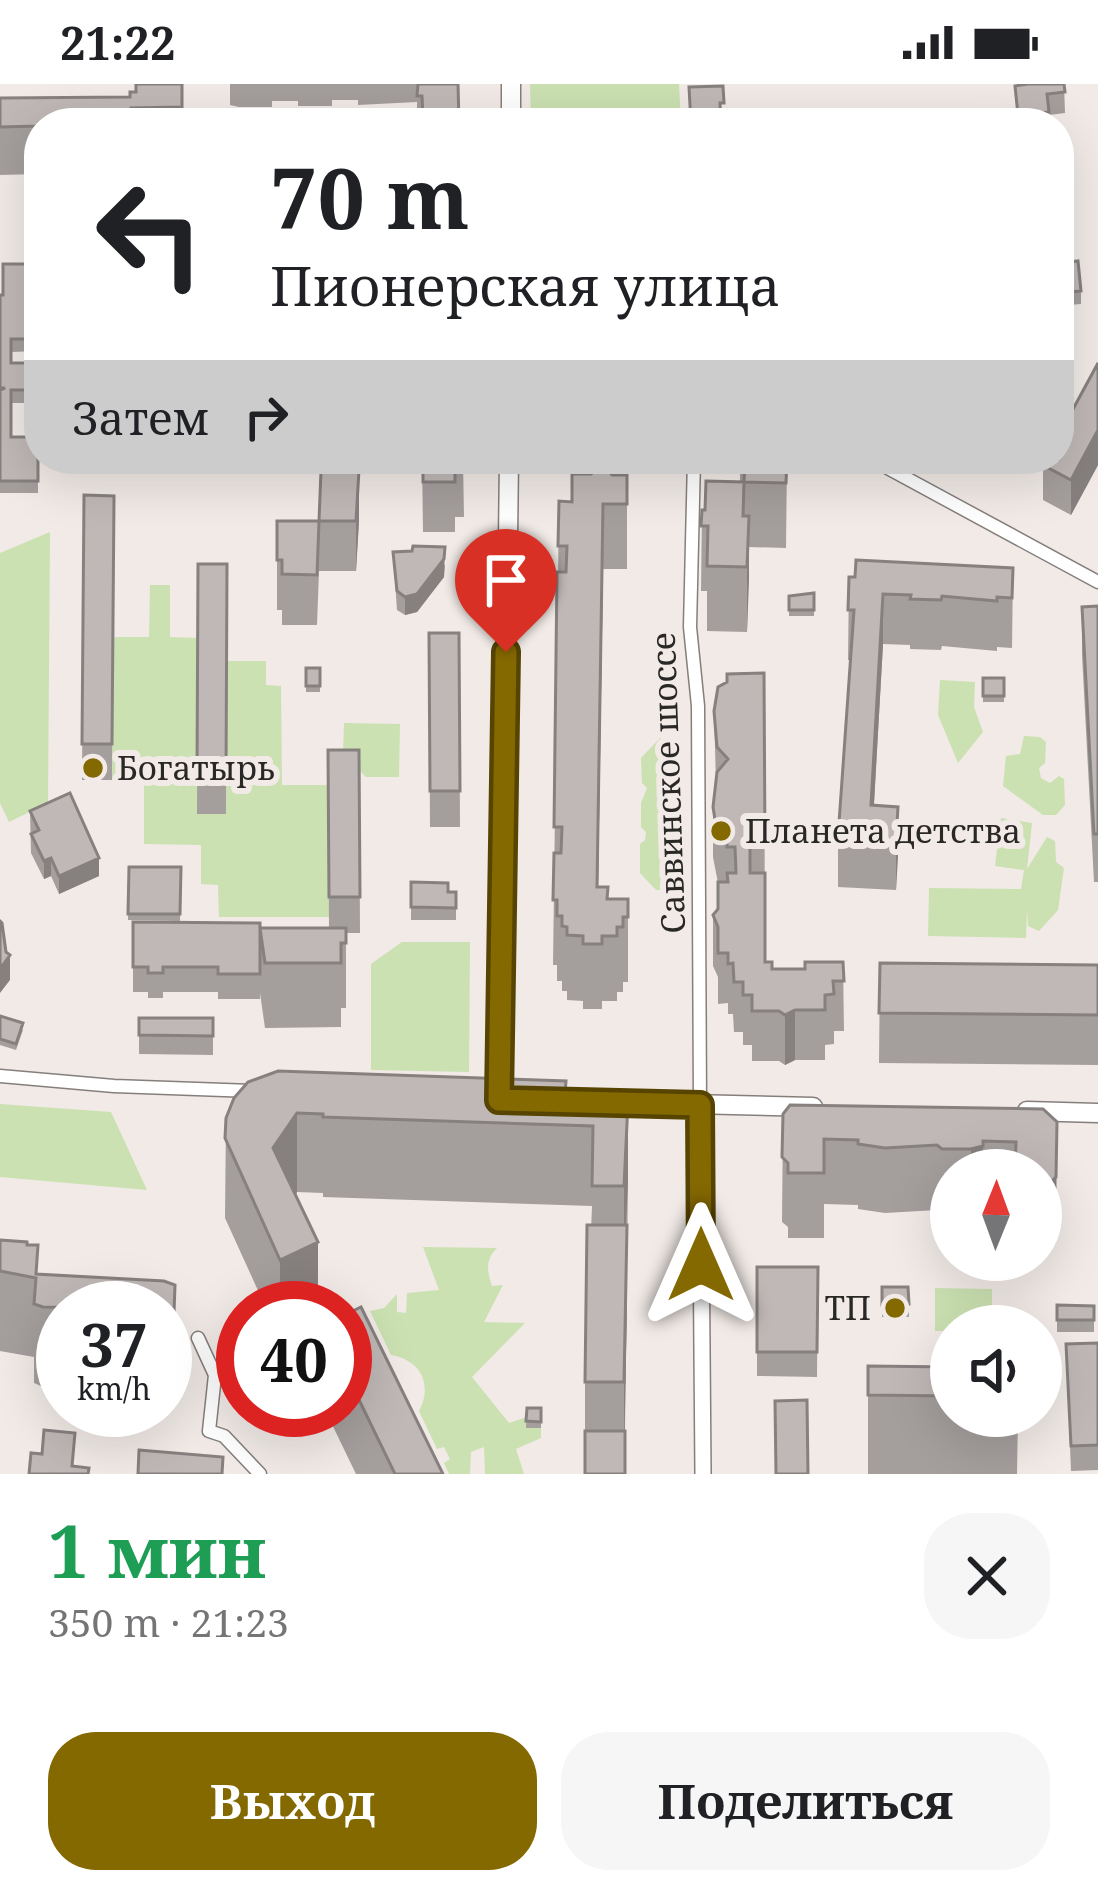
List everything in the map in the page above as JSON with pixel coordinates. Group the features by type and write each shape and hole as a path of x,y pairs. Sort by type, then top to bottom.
{"main road":[{"path":"508,474 493,1099 521,1100"},
{"path":"586,1102 832,1107"},
{"path":"1010,1111 1098,1113"}],"street":[{"name":"Саввинское шоссе","path":"694,474 690,627 698,706 700,1105"},
{"path":"899,474 1098,582"},
{"path":"0,1076 256,1091"},
{"path":"700,1105 703,1474"},
{"path":"198,1338 215,1375 209,1431 232,1442 260,1474"}],"green space":[{"path":"530,84 679,84 680,108 531,108"},
{"path":"50,532 48,803 9,822 0,803 0,553"},
{"path":"150,585 170,585 170,637 198,638 226,813 227,661 266,661 266,685 281,686 282,785 328,785 329,917 219,917 218,885 201,884 201,845 144,844 144,781 112,780 114,637 149,637"},
{"path":"940,680 975,682 974,707 983,732 958,763 938,715"},
{"path":"344,723 400,724 399,777 366,777 343,754"},
{"path":"1024,736 1046,742 1041,778 1050,783 1059,776 1064,779 1065,805 1056,815 1043,815 1003,786 1006,756 1020,754"},
{"path":"660,738 667,738 667,762 677,770 668,780 671,808 665,851 674,859 666,869 666,890 656,890 640,873 640,844 646,832 641,827 641,803 647,788 642,783 641,758"},
{"path":"1001,818 1032,823 1027,869 1047,837 1055,841 1056,862 1064,868 1058,910 1039,931 1028,926 1027,909 1026,938 928,936 929,888 1021,889 1024,870 995,866"},
{"path":"402,942 470,942 469,1072 371,1070 371,964"},
{"path":"0,1104 111,1112 147,1190 0,1177"},
{"path":"423,1247 497,1248 489,1261 489,1275 492,1286 503,1285 484,1322 525,1323 472,1377 509,1423 527,1417 527,1427 541,1428 541,1438 516,1449 524,1474 485,1474 484,1447 471,1452 470,1474 449,1474 444,1463 450,1459 444,1447 437,1449 419,1411 425,1392 422,1375 410,1362 391,1355 372,1315 397,1294 397,1312 406,1313 407,1293 439,1290"},
{"path":"935,1288 992,1289 992,1305 935,1305"}],"building":[{"path":"136,84 182,84 182,107 24,108 24,126 0,127 0,98 130,97 130,92 136,92"},
{"path":"418,84 458,84 459,108 423,108 422,96 417,96"},
{"path":"1064,84 1065,92 1047,94 1049,108 1017,108 1015,86"},
{"path":"723,86 724,103 720,108 690,108 689,87"},
{"path":"1074,261 1078,261 1081,291 1074,292"},
{"path":"3,264 24,264 24,339 11,339 11,363 24,363 24,390 11,390 11,437 24,437 24,474 38,474 38,481 0,481"},
{"path":"1098,363 1098,430 1071,480 1060,474 1074,474 1074,407"},
{"path":"321,474 359,474 356,521 319,521"},
{"path":"423,474 455,474 455,482 423,482"},
{"path":"572,474 627,475 627,504 603,504 597,887 608,887 607,899 628,899 628,917 623,917 623,927 617,927 617,936 602,936 602,944 583,944 583,936 567,935 562,916 557,916 557,900 553,900 554,853 561,853 562,827 554,827 557,572 566,572 567,546 558,546 559,501 572,502"},
{"path":"744,474 786,474 786,483 744,482"},
{"path":"706,481 744,482 743,516 749,516 747,567 707,566 708,526 701,526"},
{"path":"84,495 114,496 112,744 82,744"},
{"path":"277,521 319,521 317,575 282,574 282,560 277,560"},
{"path":"413,546 445,547 444,559 417,594 405,597 397,591 393,552 412,551"},
{"path":"856,560 1013,568 1012,598 997,597 997,601 883,594 871,805 898,807 896,840 838,837 854,610 848,610 849,577 855,577"},
{"path":"198,564 227,564 226,778 197,778"},
{"path":"814,593 814,610 789,610 789,596"},
{"path":"1098,606 1098,834 1094,834 1082,607"},
{"path":"429,633 459,633 460,791 430,791"},
{"path":"306,668 320,668 320,686 306,686"},
{"path":"764,673 765,847 750,847 750,873 765,873 765,962 772,962 772,969 805,969 805,962 843,962 844,981 833,981 834,994 825,995 825,1010 795,1010 785,1015 752,1011 752,995 743,995 743,982 734,982 728,953 718,953 713,915 718,909 718,882 728,882 727,873 736,873 735,847 727,847 727,837 717,832 713,807 717,772 728,759 717,747 718,687 727,682 727,674"},
{"path":"983,678 1004,678 1004,696 983,696"},
{"path":"328,750 359,750 360,897 329,897"},
{"path":"70,793 99,858 59,876 51,858 44,861 31,834 39,830 30,811"},
{"path":"129,867 181,867 180,914 128,914"},
{"path":"411,882 448,883 448,892 456,892 456,908 411,907"},
{"path":"0,921 10,955 0,969"},
{"path":"133,922 260,923 260,974 218,974 218,967 163,967 163,973 148,973 148,967 133,967"},
{"path":"260,928 346,928 341,963 265,963"},
{"path":"880,963 1098,965 1098,1015 879,1013"},
{"path":"0,1016 23,1023 16,1044 0,1039"},
{"path":"139,1018 213,1018 213,1036 139,1035"},
{"path":"278,1071 566,1081 565,1094 622,1096 628,1102 624,1186 592,1186 593,1126 297,1113 273,1148 318,1242 280,1260 225,1138 234,1098 248,1082"},
{"path":"790,1105 1043,1109 1057,1122 1057,1149 1016,1149 1016,1142 983,1141 983,1146 971,1149 937,1145 885,1148 858,1144 858,1140 824,1139 824,1173 788,1173 782,1157 783,1114"},
{"path":"587,1225 627,1225 624,1382 585,1382"},
{"path":"0,1240 38,1245 36,1274 164,1281 36,1281 36,1305 34,1304 36,1278 0,1271"},
{"path":"757,1267 818,1267 817,1352 757,1352"},
{"path":"882,1287 908,1287 909,1304 882,1305"},
{"path":"1062,1305 1094,1306 1094,1320 1062,1320"},
{"path":"372,1329 443,1474 395,1474 372,1427"},
{"path":"1098,1343 1098,1445 1071,1446 1066,1344"},
{"path":"868,1366 930,1367 930,1396 868,1395"},
{"path":"807,1400 808,1474 776,1474 775,1401"},
{"path":"527,1408 541,1408 541,1422 526,1421"},
{"path":"585,1431 625,1431 625,1474 585,1474"},
{"path":"43,1437 75,1437 72,1466 89,1468 88,1474 29,1474 31,1453 42,1454"},
{"path":"139,1450 223,1457 222,1474 138,1474"}],"place":[{"name":"Богатырь","path":"93,768"},
{"name":"Планета детства","path":"721,831"},
{"name":"ТП","path":"895,1308"}],"route":[{"path":"506,652 499,1100 700,1105 701,1265"}]}
